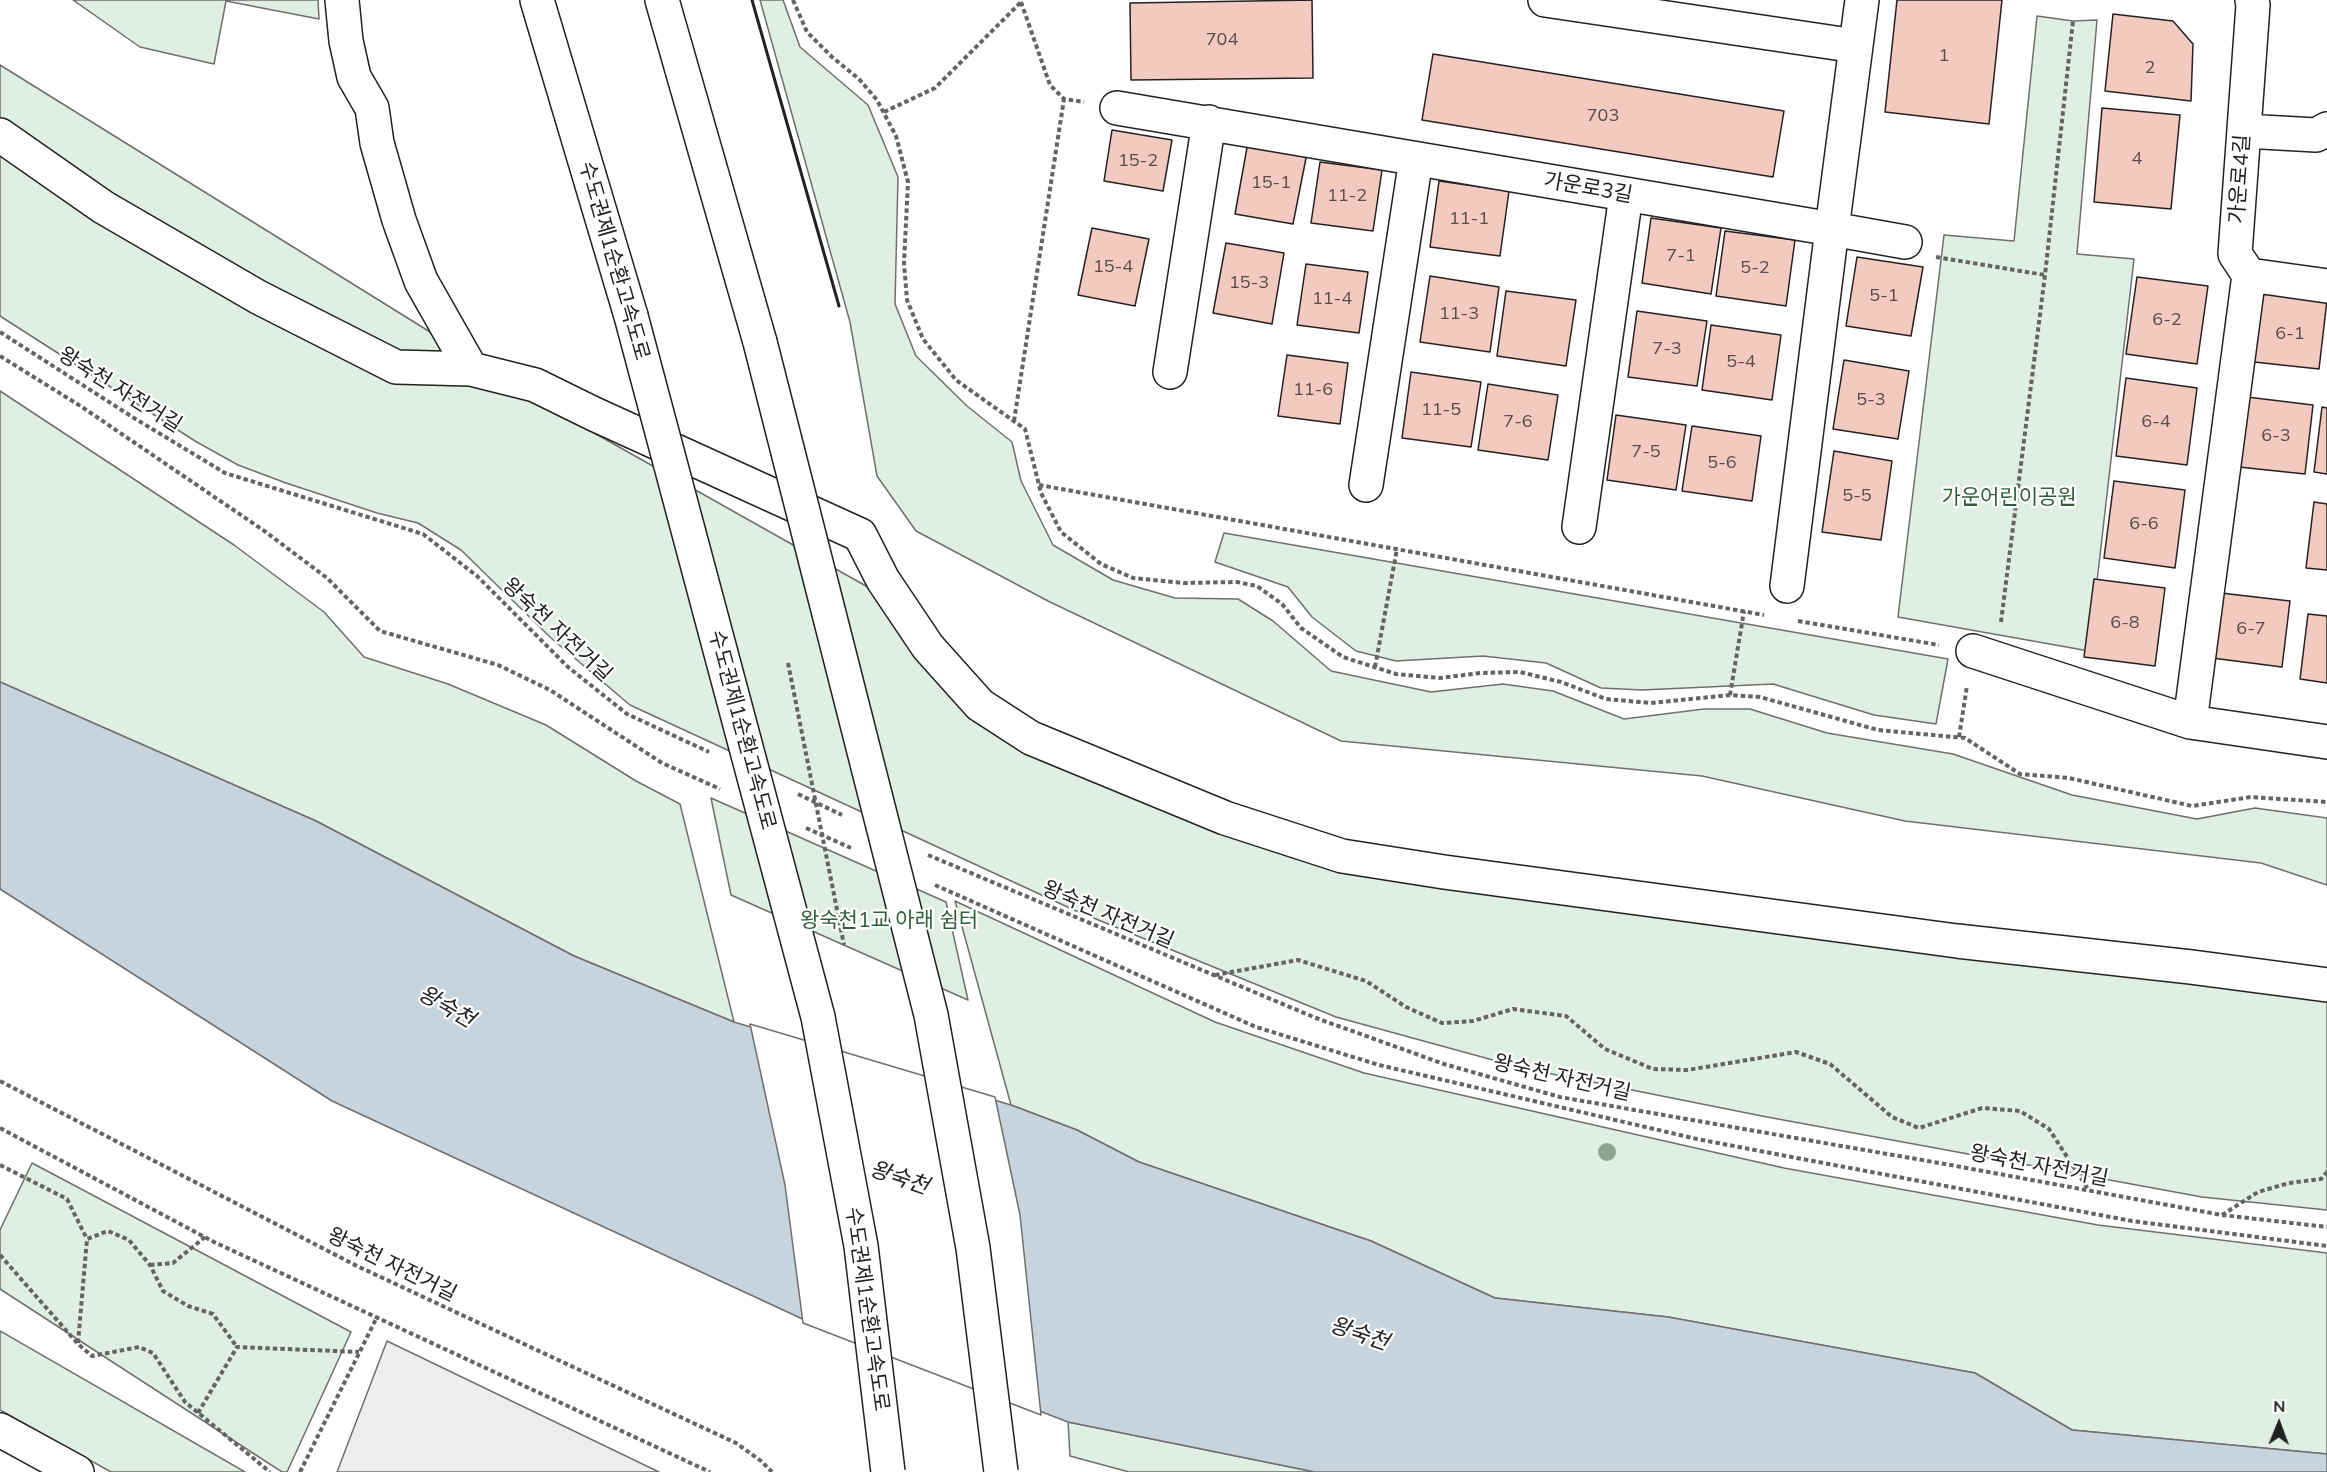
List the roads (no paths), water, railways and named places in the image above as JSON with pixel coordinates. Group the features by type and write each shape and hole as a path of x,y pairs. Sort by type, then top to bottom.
{"main road":[{"path":"342,0 346,41 354,77 372,108 377,143 399,220 422,281 471,369"},
{"name":"수도권제1순환고속도로","path":"537,0 631,316 819,1017 861,1246 888,1472"},
{"path":"662,0 760,342 931,1015 974,1248 1001,1472"},
{"path":"1545,0 1856,46"},
{"path":"1787,586 1862,0"},
{"name":"가운로4길","path":"2249,275 2235,254 2252,0"},
{"name":"가운로3길","path":"1117,108 1832,229 1919,249"},
{"path":"1170,372 1209,122"},
{"path":"2244,131 2316,135 2327,129"},
{"path":"0,135 123,219 258,297 396,367 471,369 535,385 860,535 883,580 928,647 980,705 1031,738 1225,818 1342,856 1444,872 1956,941 2327,985"},
{"path":"1366,485 1416,159"},
{"path":"1579,527 1626,195"},
{"path":"2190,722 2249,275 2327,286"},
{"path":"1973,651 2190,722 2327,742"},
{"path":"0,1430 77,1472"}],"water":[{"name":"왕숙천","path":"0,682 316,821 574,956 734,1022 1011,1105 1077,1130 1139,1162 1371,1241 1495,1298 1668,1317 1975,1373 2072,1430 2327,1454 2327,1472 1315,1472 1068,1422 809,1322 332,1101 0,889"}],"park label":[{"name":"가운어린이공원","path":"2009,498"},
{"name":"왕숙천1교 아래 쉼터","path":"889,921"}]}
